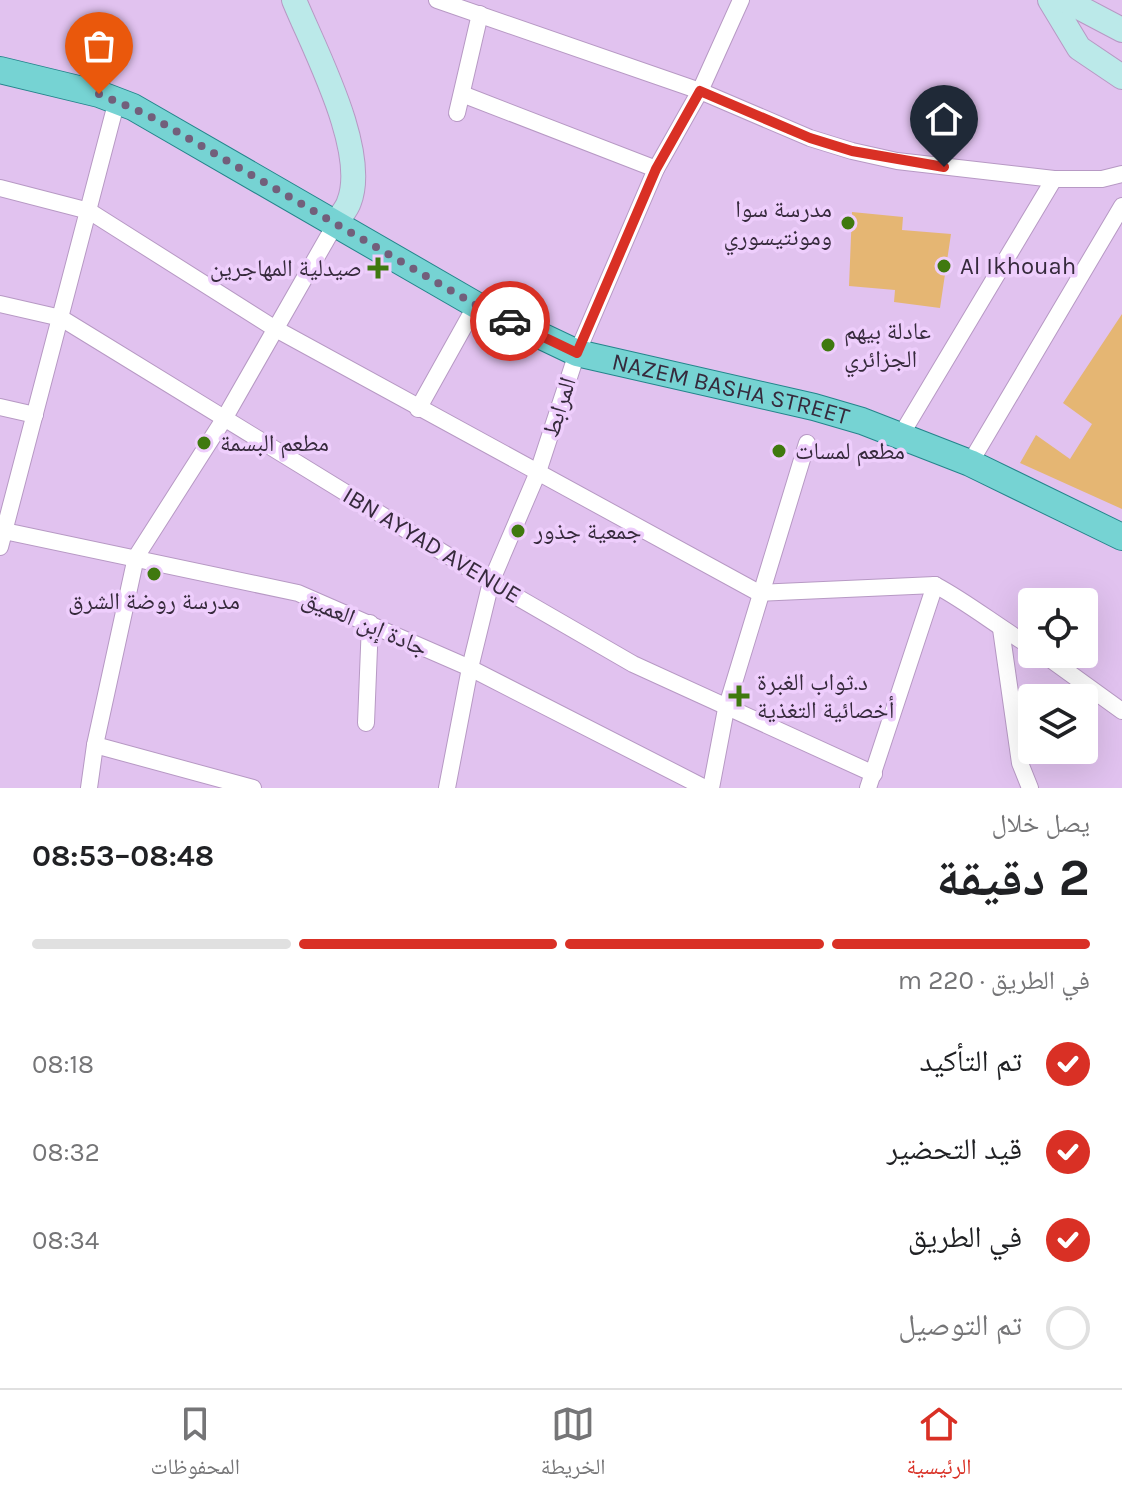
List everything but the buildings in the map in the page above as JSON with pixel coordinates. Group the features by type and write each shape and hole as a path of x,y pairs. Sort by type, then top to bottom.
{"main road":[{"path":"294,0 351,142 352,189 349,203 336,223"},
{"path":"1050,0 1079,48 1122,77"},
{"path":"1065,0 1122,30"},
{"name":"NAZEM BASHA STREET","path":"0,70 117,100 476,305 577,353 814,407 901,435 970,463 1122,537"}],"street":[{"path":"437,0 700,91 810,138 852,151 897,161 1054,179 1102,179 1122,174"},
{"name":"المرابط","path":"447,788 470,668 491,582 538,472 577,353 656,169 700,91 741,0"},
{"path":"457,113 480,14"},
{"path":"462,94 656,169"},
{"path":"2,536 117,100"},
{"path":"901,435 1054,179"},
{"path":"0,188 89,211 274,328 759,593 935,585 1018,639"},
{"path":"970,463 1122,206"},
{"path":"89,788 95,745 136,557 224,419 336,223"},
{"name":"IBN AYYAD AVENUE","path":"0,304 61,318 491,582 633,664 871,781"},
{"path":"418,409 476,305"},
{"path":"0,407 35,415"},
{"path":"708,788 726,709 759,593 807,443"},
{"name":"جادة إبن العميق","path":"2,536 136,557 298,593 470,668 708,788"},
{"path":"871,781 935,585"},
{"path":"366,723 370,623"},
{"path":"1001,629 1020,763 1030,788"},
{"path":"1062,668 1122,711"},
{"path":"95,745 253,788"}],"shaded area":[{"path":"852,212 903,217 902,230 951,234 940,308 894,302 895,290 849,286"},
{"path":"1122,314 1122,509 1020,463 1036,435 1070,459 1092,424 1063,403"}],"way so far":[{"path":"99,94 148,115 476,305 510,321"}],"place":[{"name":"مدرسة سوا ومونتيسوري","path":"848,223"},
{"name":"Al Ikhouah","path":"944,266"},
{"name":"صيدلية المهاجرين","path":"378,268"},
{"name":"عادلة بيهم الجزائري","path":"828,345"},
{"name":"مطعم البسمة","path":"204,443"},
{"name":"مطعم لمسات","path":"779,451"},
{"name":"جمعية جذور","path":"518,531"},
{"name":"مدرسة روضة الشرق","path":"154,574"},
{"name":"د.ثواب الغبرة أخصائية التغذية","path":"739,696"}],"route":[{"path":"510,321 577,353 656,169 700,91 810,138 897,161 944,167"}]}
